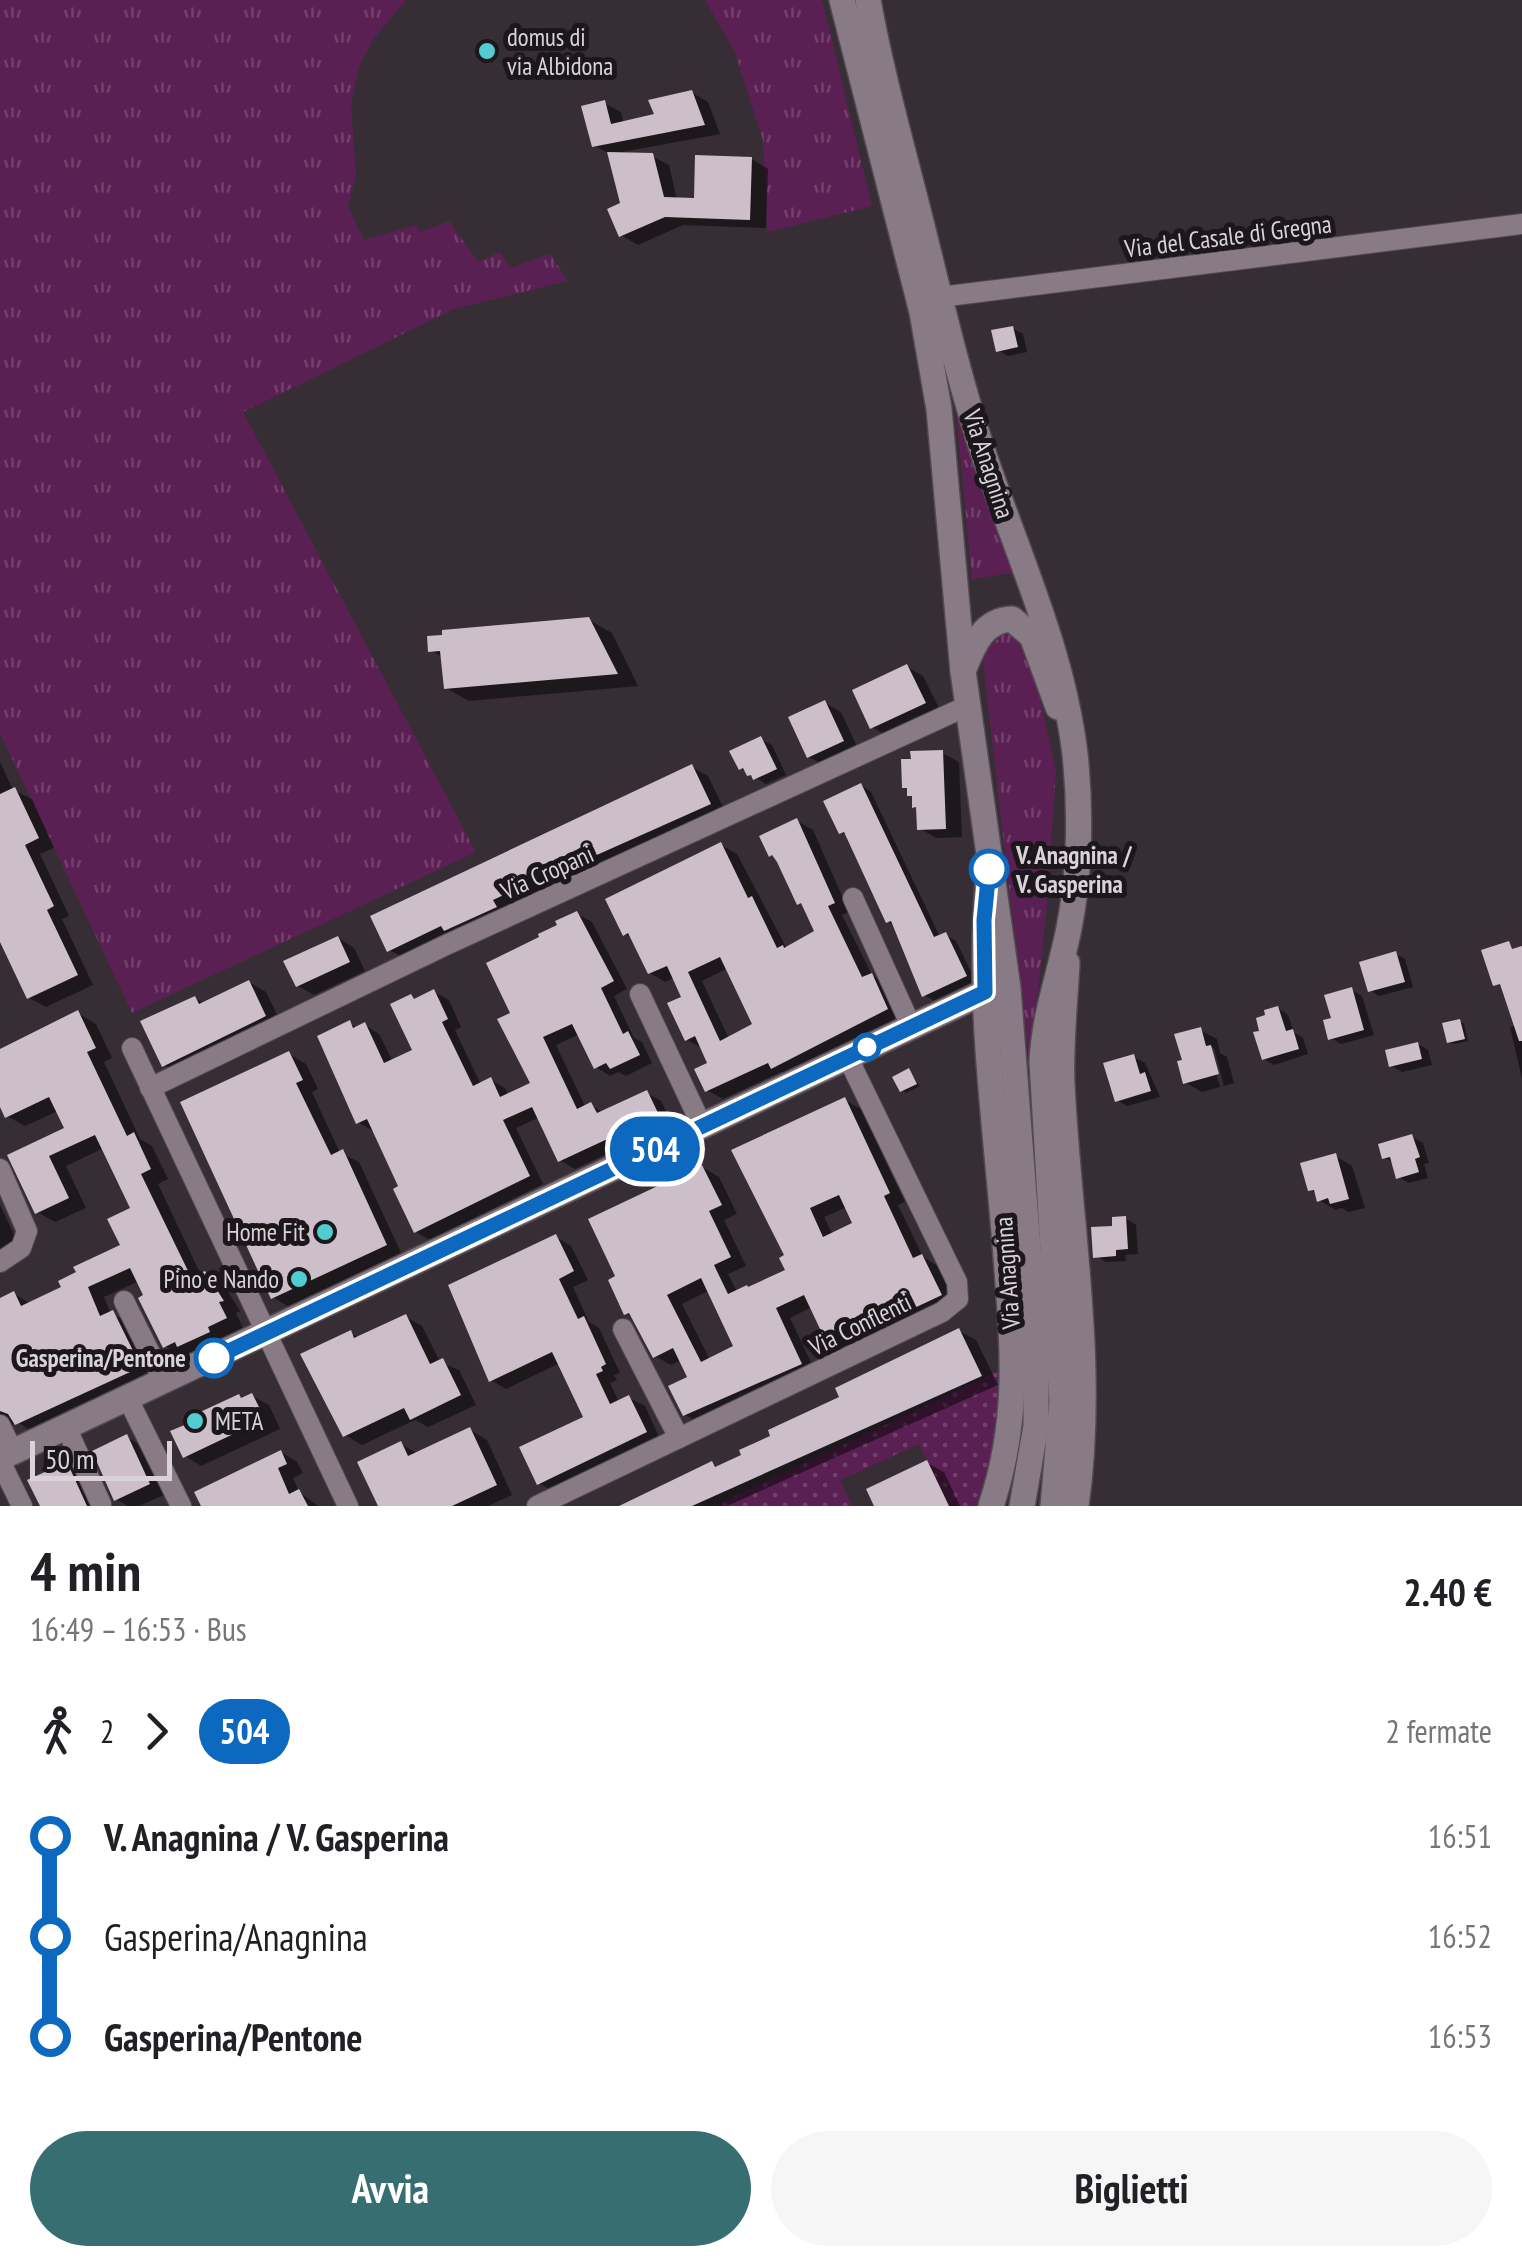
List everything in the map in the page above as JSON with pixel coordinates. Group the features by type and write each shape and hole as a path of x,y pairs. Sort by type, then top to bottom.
{"main road":[{"name":"Via Anagnina","path":"842,0 935,377 967,706 1008,988 1037,1368 1036,1426 1022,1506"},
{"name":"Via Anagnina","path":"868,0 940,297 982,446 1042,610 1075,754 1077,847 1062,1084 1085,1383 1084,1448 1076,1506"},
{"path":"963,671 986,628 1000,620 1018,622 1032,636 1075,754"},
{"name":"Via Anagnina","path":"990,859 984,920 985,992 1013,1372 1009,1442 991,1506"},
{"name":"Via Anagnina","path":"1053,1506 1061,1441 1061,1362 1042,1062 1050,997 1069,929"},
{"path":"4,1457 985,992"}],"street":[{"name":"Via del Casale di Gregna","path":"940,297 1522,224"},
{"name":"Via Cropani","path":"150,1088 436,949 967,706"},
{"path":"853,898 911,1026"},
{"path":"640,994 702,1126"},
{"path":"132,1048 348,1506"},
{"name":"Via Conflenti","path":"537,1506 942,1312 958,1299 958,1282 847,1056"},
{"path":"0,1169 27,1231 21,1248 0,1262"},
{"path":"124,1301 164,1381"},
{"path":"623,1328 679,1438"},
{"path":"127,1398 181,1506"},
{"path":"0,1425 4,1457 22,1506"},
{"path":"66,1426 101,1504"}],"green space":[{"path":"0,0 406,0 374,38 359,67 351,105 356,174 348,207 364,240 416,225 420,232 449,221 478,262 500,252 510,268 550,254 568,281 454,309 243,412 476,852 132,1013 0,733"},
{"path":"705,0 822,0 872,206 767,232 763,140 734,50"},
{"path":"953,381 1018,572 972,579"},
{"path":"1008,629 1022,638 1036,679 1056,772 1030,1072 983,661 986,650"},
{"path":"1001,1370 998,1439 980,1506 949,1506 919,1444 840,1480 852,1506 714,1506"}],"building":[{"path":"692,90 705,125 592,147 581,106 605,100 611,124 654,114 648,100"},
{"path":"607,152 653,153 664,197 694,198 695,155 752,157 750,220 665,217 619,237 607,209 620,203"},
{"path":"1013,326 1018,347 996,352 991,330"},
{"path":"589,617 618,674 444,689 440,651 428,652 427,636 442,635 442,630"},
{"path":"907,664 926,703 870,729 852,690"},
{"path":"825,700 844,741 807,758 788,717"},
{"path":"761,736 777,769 753,780 743,768 739,770 729,751"},
{"path":"943,750 946,829 917,830 916,807 912,808 907,788 902,788 901,759 911,759 910,751"},
{"path":"692,764 711,804 493,900 497,907 444,931 441,926 387,952 370,916"},
{"path":"861,783 934,937 946,932 967,976 922,997 891,921 886,923 844,832 839,834 823,801"},
{"path":"15,787 39,838 25,845 54,906 47,910 78,975 27,999 0,942 0,794"},
{"path":"797,818 835,903 828,906 862,977 872,973 888,1009 771,1069 768,1063 705,1092 694,1069 707,1063 695,1036 685,1041 667,1003 681,997 667,966 648,974 628,933 623,936 605,899 721,842 777,948 784,948 814,931 759,836","holes":["720,957 752,1024 720,1041 688,972"]},
{"path":"577,911 614,981 601,988 623,1034 628,1031 640,1055 610,1069 606,1063 594,1069 572,1024 543,1037 577,1109 591,1102 597,1113 647,1090 659,1115 558,1162 532,1107 503,1120 530,1176 414,1233 393,1189 398,1186 367,1119 356,1124 317,1036 350,1020 353,1028 365,1022 384,1063 412,1050 390,1004 411,994 414,999 434,989 448,1019 442,1022 473,1086 491,1077 500,1097 530,1083 497,1019 510,1013 486,963 539,937 538,934 557,925 555,921"},
{"path":"338,936 350,962 296,987 283,961"},
{"path":"1509,941 1512,949 1522,946 1522,1041 1500,984 1493,986 1481,950"},
{"path":"1396,951 1405,982 1368,992 1359,962"},
{"path":"249,980 266,1016 162,1067 140,1021 195,996 199,1004"},
{"path":"1352,987 1364,1030 1328,1040 1323,1020 1331,1018 1324,995"},
{"path":"1278,1006 1286,1031 1293,1029 1299,1049 1262,1060 1253,1032 1259,1031 1256,1018 1265,1015 1264,1010"},
{"path":"78,1010 96,1048 87,1052 127,1136 134,1132 151,1169 141,1174 191,1277 205,1271 224,1301 219,1302 227,1318 208,1327 210,1332 177,1347 175,1342 163,1348 138,1298 143,1295 130,1268 88,1287 100,1316 113,1310 141,1367 15,1425 8,1414 0,1411 0,1298 14,1291 21,1306 61,1287 58,1281 76,1272 73,1267 120,1245 107,1219 130,1208 95,1135 49,1156 69,1198 35,1214 7,1155 64,1128 49,1097 5,1118 0,1107 0,1049"},
{"path":"1460,1019 1465,1039 1447,1043 1442,1023"},
{"path":"1201,1027 1219,1074 1183,1084 1177,1061 1182,1060 1174,1034"},
{"path":"1418,1042 1422,1059 1389,1067 1385,1050"},
{"path":"289,1051 303,1080 296,1083 331,1155 343,1149 387,1245 271,1299 180,1102"},
{"path":"1134,1054 1151,1091 1115,1102 1103,1063"},
{"path":"909,1068 917,1084 900,1092 892,1077"},
{"path":"845,1097 890,1193 884,1196 913,1258 922,1254 942,1295 829,1348 804,1295 776,1308 802,1364 683,1416 668,1386 687,1377 673,1348 653,1358 629,1313 624,1315 608,1280 615,1276 588,1219 702,1165 722,1205 709,1211 731,1257 714,1265 728,1294 785,1270 779,1258 784,1255 731,1150","holes":["839,1195 852,1223 823,1237 810,1208","701,1278 733,1346 701,1362 667,1295"]},
{"path":"1412,1134 1420,1157 1415,1159 1419,1172 1396,1179 1390,1157 1382,1159 1378,1144"},
{"path":"1336,1153 1349,1199 1330,1204 1328,1198 1317,1202 1314,1190 1308,1191 1300,1163"},
{"path":"1126,1216 1128,1249 1116,1250 1116,1256 1093,1258 1091,1227 1112,1226 1112,1217"},
{"path":"556,1234 574,1271 559,1279 578,1319 584,1316 606,1364 596,1374 610,1404 629,1395 647,1432 537,1485 519,1447 583,1417 552,1352 489,1382 448,1285"},
{"path":"406,1314 430,1364 443,1358 461,1395 410,1420 404,1408 343,1437 300,1354 351,1330 354,1338"},
{"path":"959,1328 982,1376 692,1506 619,1506 712,1461 715,1467 741,1455 739,1450 770,1436 768,1430 839,1397 835,1388"},
{"path":"252,1393 265,1419 183,1458 170,1431 187,1424 185,1419 239,1394 241,1398"},
{"path":"470,1427 497,1485 452,1506 378,1506 357,1462 401,1441 408,1456"},
{"path":"127,1434 150,1484 114,1501 92,1451"},
{"path":"281,1450 287,1464 278,1468 289,1494 299,1489 308,1506 201,1506 194,1492"},
{"path":"927,1460 949,1506 874,1506 866,1489"},
{"path":"67,1462 87,1506 40,1506 27,1480"}],"bus line":[{"name":"504","path":"214,1358 985,992 984,920 989,869"}],"place":[{"name":"domus di via Albidona","path":"487,51"},
{"name":"V. Anagnina / V. Gasperina","path":"989,869"},
{"name":"Home Fit","path":"325,1232"},
{"name":"Pino e Nando","path":"299,1279"},
{"name":"Gasperina/Pentone","path":"214,1358"},
{"name":"META","path":"195,1421"}]}
